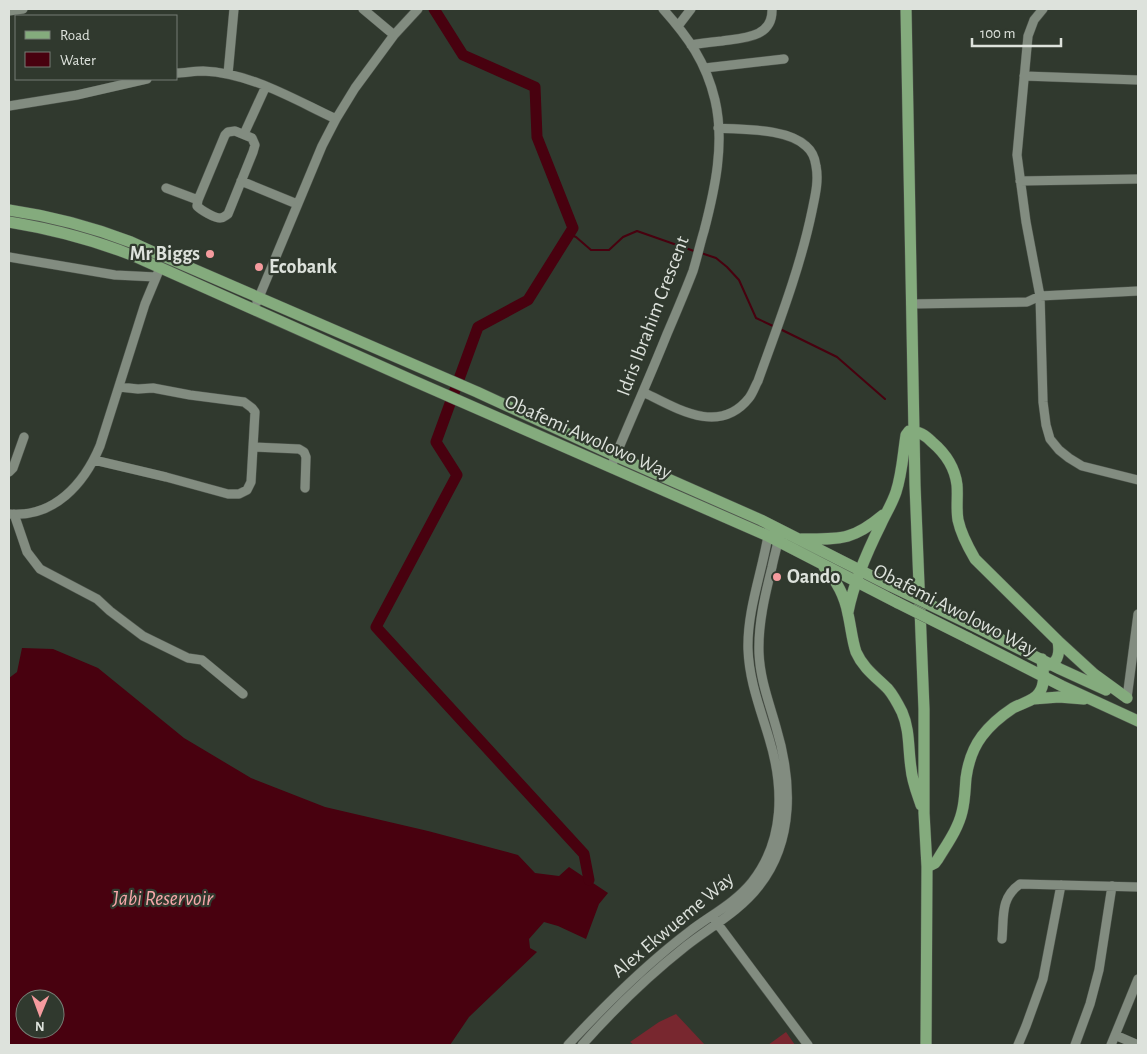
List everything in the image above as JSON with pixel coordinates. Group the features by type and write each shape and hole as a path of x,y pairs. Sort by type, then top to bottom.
{"main road":[{"path":"906,9 915,485 924,709 924,813 927,867 926,1045"},
{"name":"Obafemi Awolowo Way","path":"9,210 51,218 104,233 163,256 414,381 611,467 774,533 797,539 898,602 1024,666 1045,667 1133,700"},
{"name":"Obafemi Awolowo Way","path":"9,222 57,231 106,245 158,273 256,303 477,392 761,520 774,533 820,562 891,586 968,623 1045,667 1091,700 1138,720"},
{"path":"848,612 858,576 896,492 906,435 909,431 914,431 925,435 950,462 956,482 958,519 975,559 1058,641 1102,681 1133,700"},
{"path":"797,539 846,538 870,526 888,511"},
{"path":"820,562 841,592 848,612 852,640 863,665 896,699 906,721 911,771 924,813"},
{"path":"1033,699 1040,693 1045,667 1059,657 1058,641"},
{"path":"927,867 938,859 958,824 963,811 969,762 974,750 990,726 1014,707 1033,699 1059,696 1091,700"}],"street":[{"path":"9,11 23,9"},
{"path":"228,74 234,9"},
{"path":"363,9 394,35"},
{"name":"Idris Ibrahim Crescent","path":"611,467 644,392 692,271 713,193 719,142 715,100 705,68 697,52 663,9"},
{"path":"678,26 691,9"},
{"path":"691,44 747,38 757,34 770,22 772,9"},
{"path":"1043,9 1034,20 1028,36 1017,156 1026,222 1040,296 1043,402 1046,425 1050,439 1059,450 1082,466 1138,480"},
{"path":"256,303 322,146 336,119 355,88 394,35 416,10"},
{"path":"705,68 784,59"},
{"path":"178,73 202,71 228,74 251,80 336,119"},
{"path":"1024,76 1138,80"},
{"path":"9,106 77,95 143,80"},
{"path":"244,134 266,86"},
{"path":"644,392 697,416 724,416 737,410 749,397 758,381 801,259 817,184 817,167 813,155 806,146 794,138 776,133 718,128"},
{"path":"235,131 244,134 252,138 254,145 228,214 220,218 201,210 197,206 198,200 225,135 228,132 235,131"},
{"path":"1020,181 1138,179"},
{"path":"241,181 297,204"},
{"path":"166,188 198,200"},
{"path":"9,257 115,275 158,273 144,304 119,387 94,460 80,482 66,496 50,506 32,512 12,514 27,552 40,568 97,598 143,636 188,658 202,660 243,694"},
{"path":"911,304 1027,302 1040,296 1138,291"},
{"path":"94,460 228,494 239,494 247,490 251,482 255,412 244,402 153,388 119,387"},
{"path":"9,472 13,468 24,437"},
{"path":"253,447 299,449 304,452 306,457 305,488"},
{"name":"Alex Ekwueme Way","path":"582,1045 639,986 715,920 744,891 758,872 771,848 778,820 779,780 751,678 748,649 750,622 774,533"},
{"path":"1133,700 1138,614"},
{"path":"1002,938 1005,902 1012,890 1020,884 1138,887"},
{"path":"1018,1045 1043,978 1061,885"},
{"path":"1075,1045 1090,1004 1099,970 1112,886"},
{"path":"715,920 808,1045"},
{"name":"Alex Ekwueme Way","path":"568,1045 602,1008 633,979 690,931 715,920"},
{"path":"1111,1045 1138,979"},
{"path":"1115,1035 1138,1045"}],"shaded area":[{"path":"676,1014 705,1045 634,1045 630,1042 659,1022"},
{"path":"786,1032 795,1045 768,1045"}],"water":[{"name":"Jabi Reservoir","path":"22,648 53,649 98,668 184,738 251,778 325,807 428,831 518,855 535,873 559,876 569,867 608,893 599,904 586,939 558,926 544,922 529,939 530,948 537,952 469,1017 450,1045 9,1045 9,678 17,672"}],"waterway":[{"path":"434,9 463,55 535,87 537,137 573,228 528,300 478,327 436,442 457,475 376,627 584,854 589,880"},
{"path":"569,234 576,237 591,250 609,250 623,237 637,231 694,251"},
{"path":"701,253 716,258 727,267 739,280 756,318 773,326"},
{"path":"780,329 837,357 885,399"}],"place":[{"name":"Mr Biggs","path":"210,254"},
{"name":"Ecobank","path":"259,267"},
{"name":"Oando","path":"777,577"}]}
